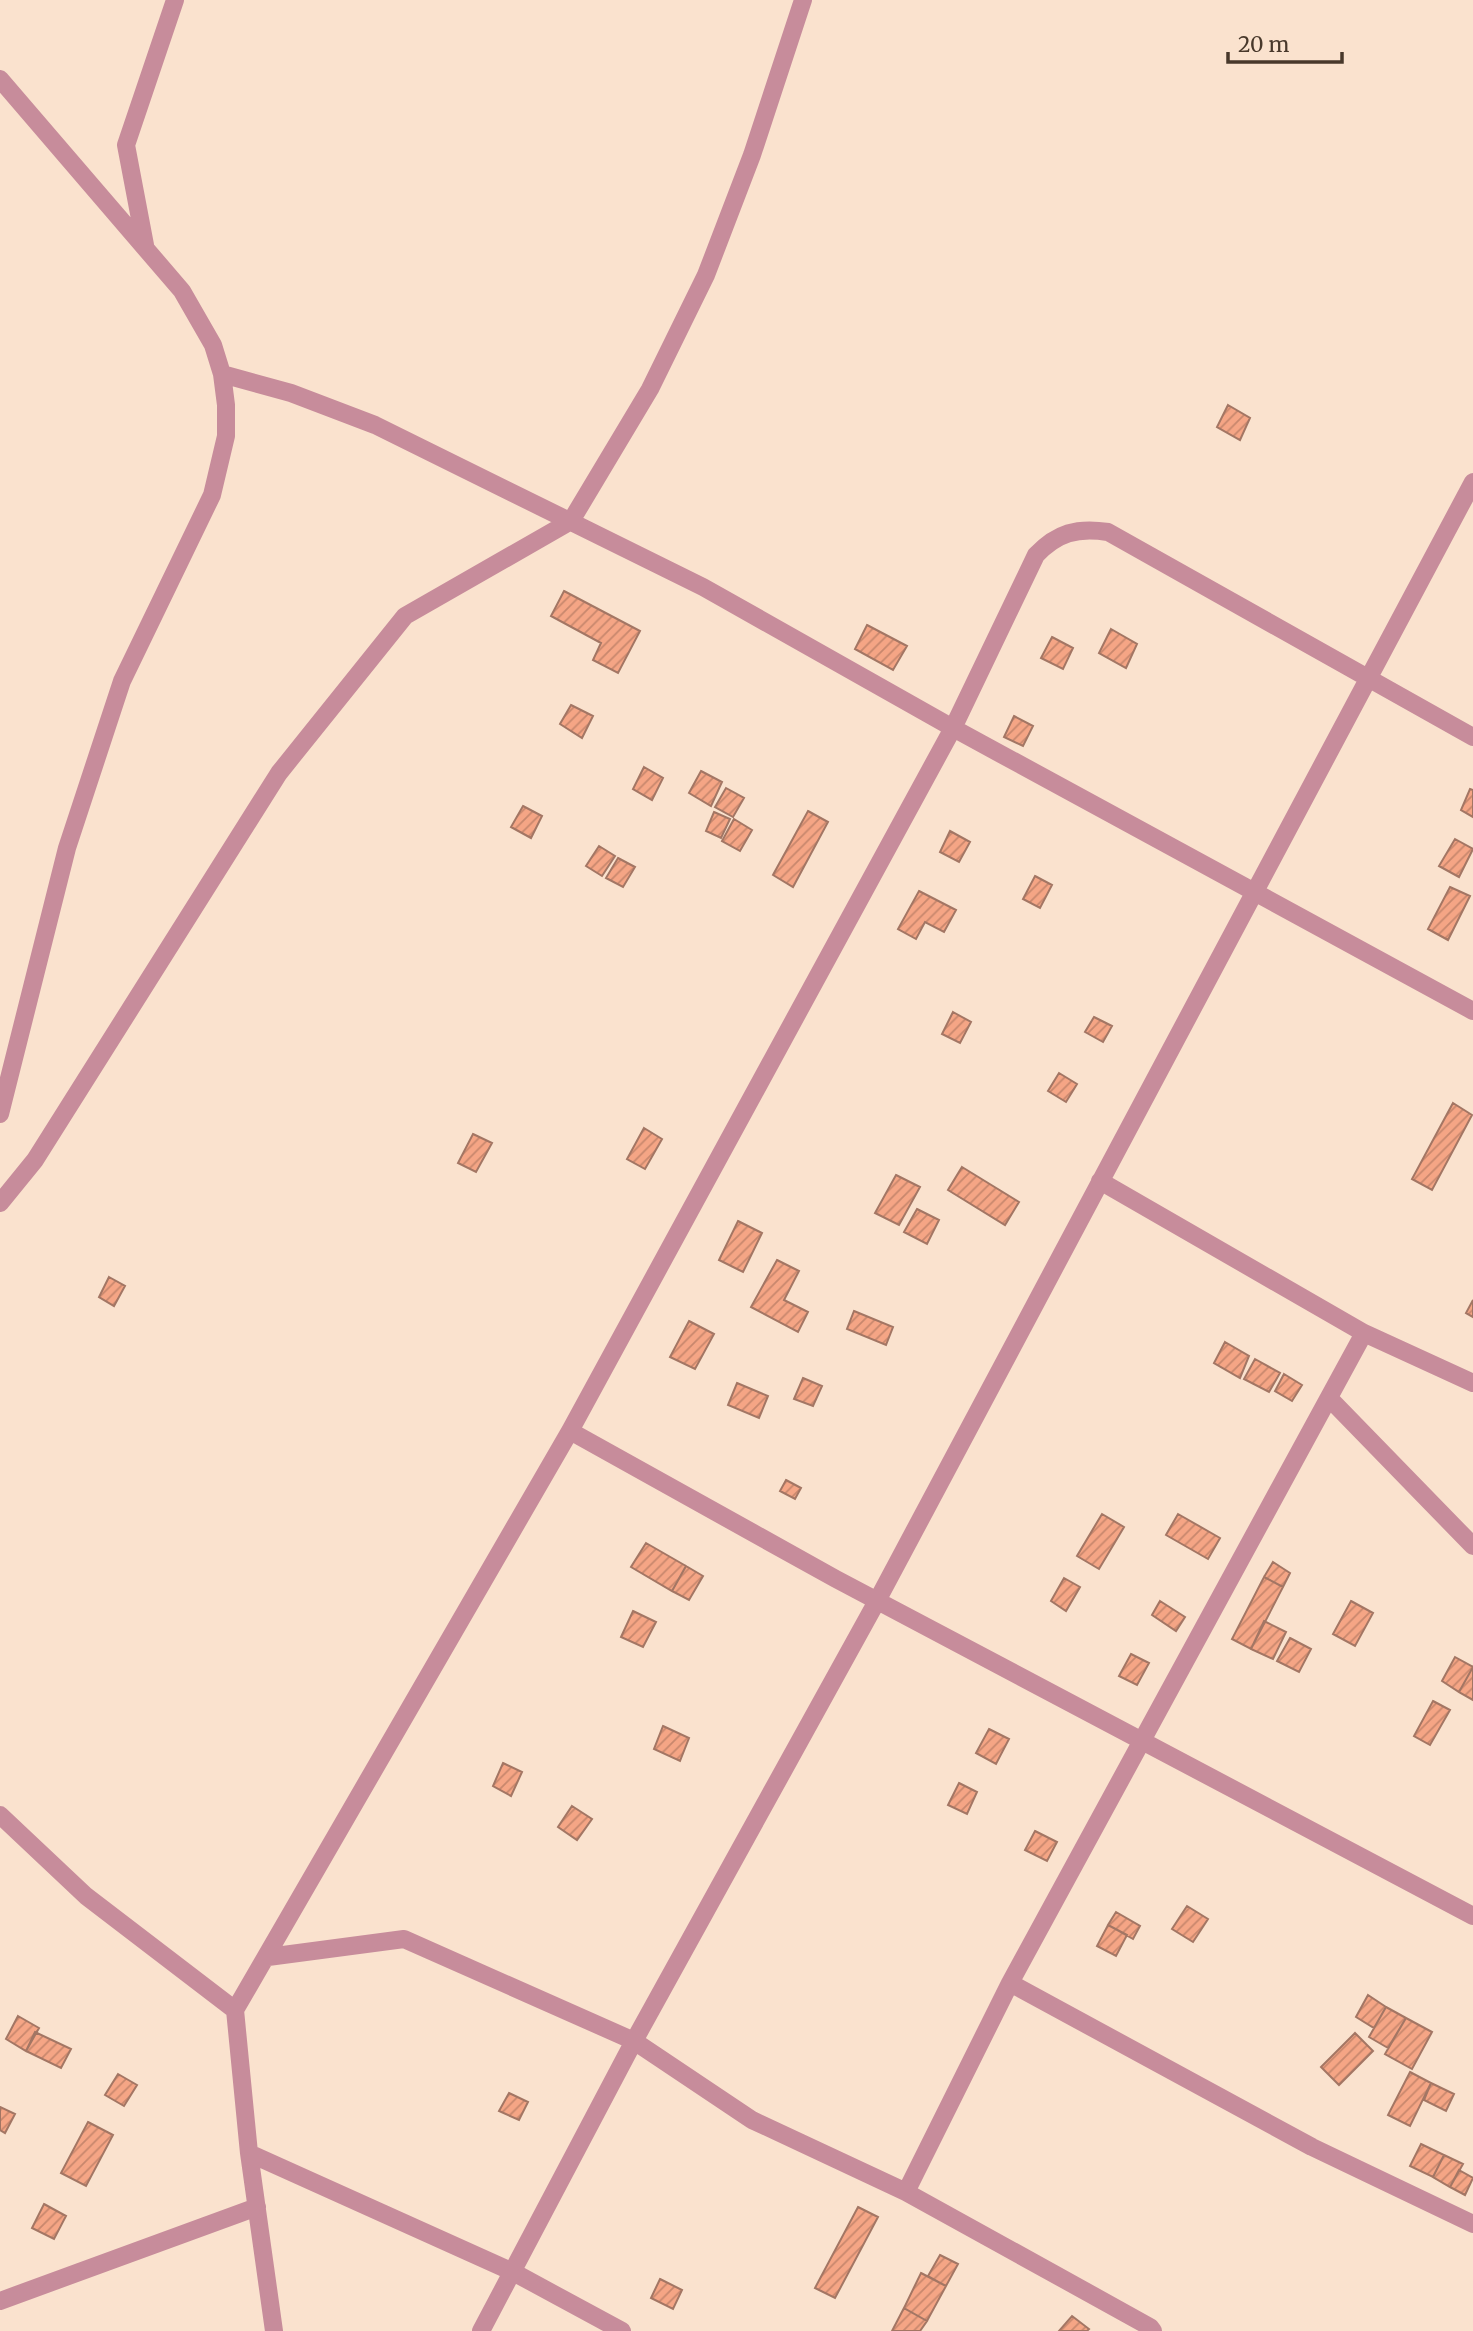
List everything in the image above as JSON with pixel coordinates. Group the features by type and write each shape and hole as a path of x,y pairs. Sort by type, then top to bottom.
{"street":[{"path":"146,249 126,145 175,0"},
{"path":"0,1203 35,1160 279,773 405,617 571,522 650,389 706,275 752,155 803,0"},
{"path":"0,79 146,249 200,317 222,374 226,436 212,495 122,681 67,848 0,1114"},
{"path":"222,374 291,393 355,417 703,587 953,728 1473,1012"},
{"path":"481,2331 634,2041 877,1601 1473,481"},
{"path":"274,2331 249,2153 235,2010 570,1431 953,728 1036,555 1050,540 1068,531 1088,529 1108,532 1367,680 1473,737"},
{"path":"1100,1181 1364,1333 1473,1384"},
{"path":"906,2192 1010,1983 1143,1744 1364,1333"},
{"path":"1329,1398 1473,1546"},
{"path":"570,1431 1143,1744 1473,1916"},
{"path":"0,1815 86,1896 235,2010"},
{"path":"268,1957 404,1939 634,2041 752,2120 906,2192 1153,2331"},
{"path":"1010,1983 1312,2147 1473,2224"},
{"path":"249,2153 513,2272 622,2331"},
{"path":"0,2301 257,2207"}],"building":[{"path":"1228,405 1250,418 1240,440 1217,427"},
{"path":"564,591 640,631 618,673 593,660 601,643 551,616"},
{"path":"867,625 907,646 893,670 855,649"},
{"path":"1111,629 1137,644 1126,668 1099,653"},
{"path":"1052,637 1073,648 1063,669 1041,658"},
{"path":"571,705 593,716 582,738 560,724"},
{"path":"1014,716 1033,726 1023,746 1004,737"},
{"path":"644,767 663,778 652,800 633,789"},
{"path":"701,771 722,782 711,806 689,793"},
{"path":"726,788 744,798 733,817 715,807"},
{"path":"1470,789 1473,790 1473,817 1461,810"},
{"path":"523,806 542,816 531,838 511,827"},
{"path":"808,811 828,822 793,887 773,875"},
{"path":"714,812 730,819 721,838 706,831"},
{"path":"734,819 752,830 740,851 722,841"},
{"path":"950,831 970,842 959,862 940,852"},
{"path":"1455,839 1473,849 1459,877 1439,866"},
{"path":"599,846 615,856 602,876 586,866"},
{"path":"618,858 635,867 623,887 606,878"},
{"path":"1035,876 1052,885 1040,908 1023,899"},
{"path":"1450,887 1470,896 1448,940 1428,929"},
{"path":"919,891 956,910 944,932 925,922 916,939 898,929"},
{"path":"953,1012 971,1022 960,1043 942,1034"},
{"path":"1094,1017 1112,1026 1103,1042 1085,1032"},
{"path":"1059,1073 1077,1084 1066,1102 1048,1091"},
{"path":"1453,1103 1472,1115 1432,1190 1412,1179"},
{"path":"644,1128 662,1139 645,1169 627,1159"},
{"path":"473,1134 492,1143 476,1172 458,1163"},
{"path":"962,1167 1019,1202 1005,1225 948,1190"},
{"path":"896,1175 920,1187 899,1225 875,1213"},
{"path":"917,1209 939,1220 927,1244 904,1232"},
{"path":"738,1221 762,1233 743,1272 719,1260"},
{"path":"777,1260 799,1271 784,1300 808,1312 798,1332 751,1307"},
{"path":"109,1277 125,1286 114,1306 99,1297"},
{"path":"1473,1300 1473,1317 1466,1313"},
{"path":"854,1311 893,1327 886,1345 847,1329"},
{"path":"689,1321 714,1334 695,1369 670,1357"},
{"path":"1225,1342 1249,1356 1240,1378 1214,1363"},
{"path":"1255,1359 1280,1373 1269,1392 1244,1379"},
{"path":"1284,1374 1302,1385 1292,1401 1275,1391"},
{"path":"803,1378 822,1386 813,1406 794,1399"},
{"path":"737,1383 768,1396 759,1418 728,1405"},
{"path":"786,1480 801,1488 795,1499 780,1491"},
{"path":"1102,1514 1124,1527 1099,1569 1077,1556"},
{"path":"1178,1514 1220,1538 1208,1559 1166,1535"},
{"path":"646,1543 686,1566 672,1591 631,1567"},
{"path":"1273,1562 1290,1573 1283,1587 1264,1577"},
{"path":"686,1566 703,1576 689,1600 672,1591"},
{"path":"1264,1577 1283,1587 1251,1649 1232,1639"},
{"path":"1064,1578 1080,1587 1066,1611 1051,1601"},
{"path":"1160,1601 1185,1617 1176,1631 1152,1615"},
{"path":"1351,1601 1373,1613 1355,1646 1333,1634"},
{"path":"633,1611 656,1622 643,1647 621,1637"},
{"path":"1264,1621 1286,1632 1273,1659 1251,1649"},
{"path":"1290,1638 1311,1649 1299,1672 1277,1661"},
{"path":"1131,1654 1149,1663 1137,1685 1119,1676"},
{"path":"1455,1657 1473,1667 1459,1692 1442,1681"},
{"path":"1473,1667 1473,1700 1459,1692"},
{"path":"1433,1701 1450,1710 1430,1745 1414,1736"},
{"path":"663,1726 689,1738 680,1761 654,1749"},
{"path":"989,1729 1009,1739 996,1764 976,1753"},
{"path":"503,1763 522,1772 511,1796 493,1786"},
{"path":"959,1783 977,1792 967,1814 948,1805"},
{"path":"572,1806 592,1819 577,1840 558,1827"},
{"path":"1035,1831 1057,1842 1047,1861 1025,1850"},
{"path":"1187,1906 1208,1919 1193,1942 1172,1929"},
{"path":"1116,1912 1140,1926 1133,1939 1108,1925"},
{"path":"1108,1925 1127,1935 1116,1956 1097,1946"},
{"path":"1368,1995 1386,2007 1374,2028 1356,2017"},
{"path":"1386,2007 1406,2018 1388,2048 1369,2037"},
{"path":"18,2016 39,2028 26,2051 6,2039"},
{"path":"1406,2018 1432,2032 1412,2069 1385,2054"},
{"path":"35,2032 71,2049 61,2068 26,2051"},
{"path":"1355,2033 1373,2051 1339,2085 1321,2067"},
{"path":"1410,2072 1431,2083 1410,2126 1388,2115"},
{"path":"118,2074 137,2085 124,2106 105,2095"},
{"path":"1431,2083 1454,2094 1446,2111 1424,2100"},
{"path":"509,2093 528,2102 519,2120 499,2111"},
{"path":"0,2107 15,2114 5,2133 0,2130"},
{"path":"88,2122 113,2135 86,2186 61,2173"},
{"path":"1421,2144 1444,2155 1433,2177 1410,2166"},
{"path":"1444,2155 1463,2164 1450,2187 1433,2177"},
{"path":"1459,2170 1473,2178 1465,2195 1450,2187"},
{"path":"44,2204 66,2216 54,2239 32,2228"},
{"path":"858,2207 878,2217 835,2298 815,2288"},
{"path":"940,2255 958,2264 946,2286 928,2276"},
{"path":"921,2273 946,2286 927,2321 904,2308"},
{"path":"660,2279 682,2290 673,2309 651,2298"},
{"path":"904,2308 927,2321 920,2331 892,2331"},
{"path":"1072,2316 1089,2329 1059,2331"}]}
